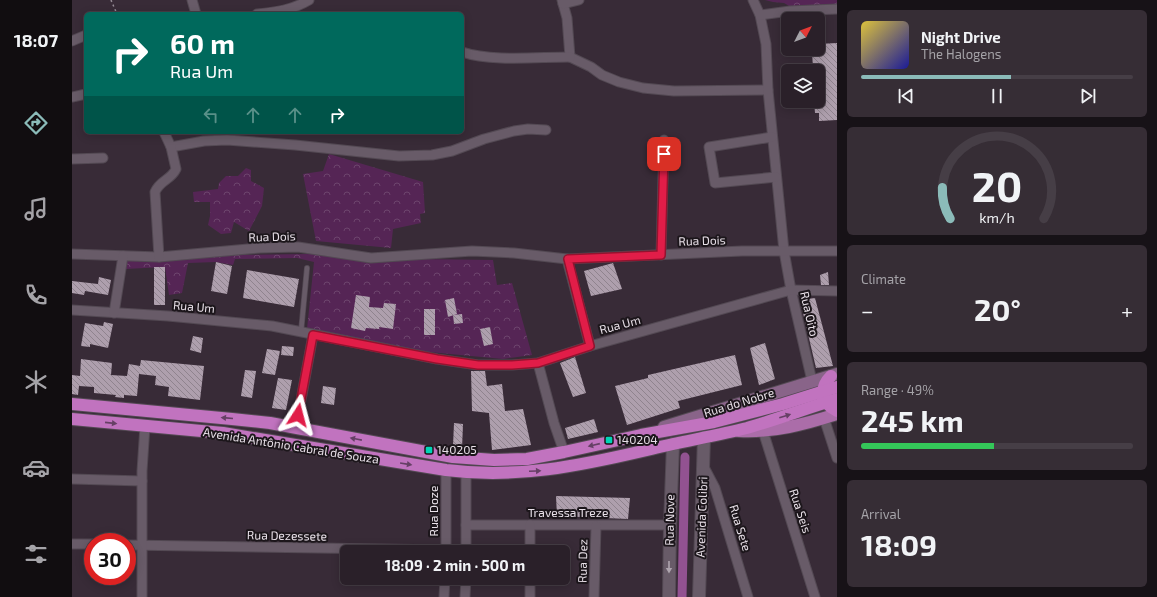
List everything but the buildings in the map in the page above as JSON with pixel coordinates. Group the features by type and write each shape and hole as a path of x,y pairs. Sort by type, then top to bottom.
{"highway":[{"path":"834,375 826,382 829,398 837,411"},
{"name":"Avenida Antônio Cabral de Souza","path":"72,419 222,434 466,473 493,474 541,471 594,462 732,431 780,418 829,398 837,387"},
{"name":"Avenida Antônio Cabral de Souza","path":"72,404 232,419 296,427 453,457 494,460 527,459 641,434 714,422 783,404 829,398"}],"main road":[{"name":"Rua do Nobre","path":"641,434 834,375"},
{"path":"732,431 763,431 837,414"}],"street":[{"path":"192,0 195,12"},
{"path":"274,12 296,7 310,0"},
{"path":"570,57 567,18 563,2 579,0"},
{"name":"Rua Oito","path":"753,0 760,16 766,44 772,137 784,251 791,290 812,381"},
{"path":"760,16 790,11 837,9"},
{"path":"72,41 84,36"},
{"path":"464,53 490,58 570,57 591,67 602,75 619,82 643,88 674,90 768,90"},
{"path":"72,97 84,94"},
{"path":"171,148 204,141 227,140 294,145 399,156 432,156 452,151 484,139 514,132 528,129 546,130"},
{"path":"159,257 156,192 158,186 171,176 176,169 171,148 165,134"},
{"path":"772,137 709,147 715,183 776,177"},
{"path":"661,255 664,140"},
{"path":"72,159 102,158"},
{"name":"Rua Dois","path":"72,254 159,257 260,248 298,248 371,258 472,251 514,252 568,259 784,251 837,251"},
{"path":"114,313 123,256"},
{"path":"568,259 590,346"},
{"name":"Rua Um","path":"72,310 168,316 272,326 437,359 478,365 512,365 538,363 590,346 791,290 837,291"},
{"path":"296,427 313,335"},
{"path":"538,363 554,423 564,452"},
{"path":"824,418 837,458"},
{"path":"142,597 142,481 145,426"},
{"name":"Rua Seis","path":"763,431 815,597"},
{"name":"Avenida Colibri","path":"699,597 704,437"},
{"name":"Rua Nove","path":"669,597 672,444"},
{"name":"Rua Sete","path":"704,467 715,488 748,597"},
{"name":"Rua Doze","path":"446,470 446,545"},
{"path":"466,473 466,545"},
{"path":"72,479 142,481"},
{"name":"Travessa Treze","path":"466,525 670,525"},
{"path":"530,525 530,545"},
{"name":"Rua Dez","path":"594,597 596,526"},
{"path":"72,544 84,544"},
{"name":"Rua Dezessete","path":"136,545 340,549"},
{"path":"444,597 445,585"},
{"path":"465,597 466,585"},
{"path":"530,585 530,597"}],"lane":[{"path":"301,332 307,268"}],"path":[{"path":"111,0 116,12"}],"green space":[{"path":"765,0 837,0 837,6 791,7 784,3"},
{"path":"329,154 423,182 425,213 420,214 421,223 393,229 391,248 316,241 303,174 323,171"},
{"path":"246,168 251,170 251,181 264,188 262,206 249,231 234,222 231,233 221,234 208,225 210,216 210,202 194,202 193,192 218,189 219,183 226,176 238,176"},
{"path":"312,254 371,263 411,259 493,260 497,285 512,283 532,355 503,359 429,352 307,329 314,262 297,258 235,259 233,265 216,262 188,263 182,293 169,295 165,267 125,269 121,260 152,260 235,255"}],"waterway":[{"path":"682,597 685,457"}],"place":[{"name":"140204","path":"609,440"},
{"name":"140205","path":"429,450"}],"route":[{"path":"298,415 313,335 437,359 478,365 538,363 590,346 568,259 661,255 664,154"}]}
